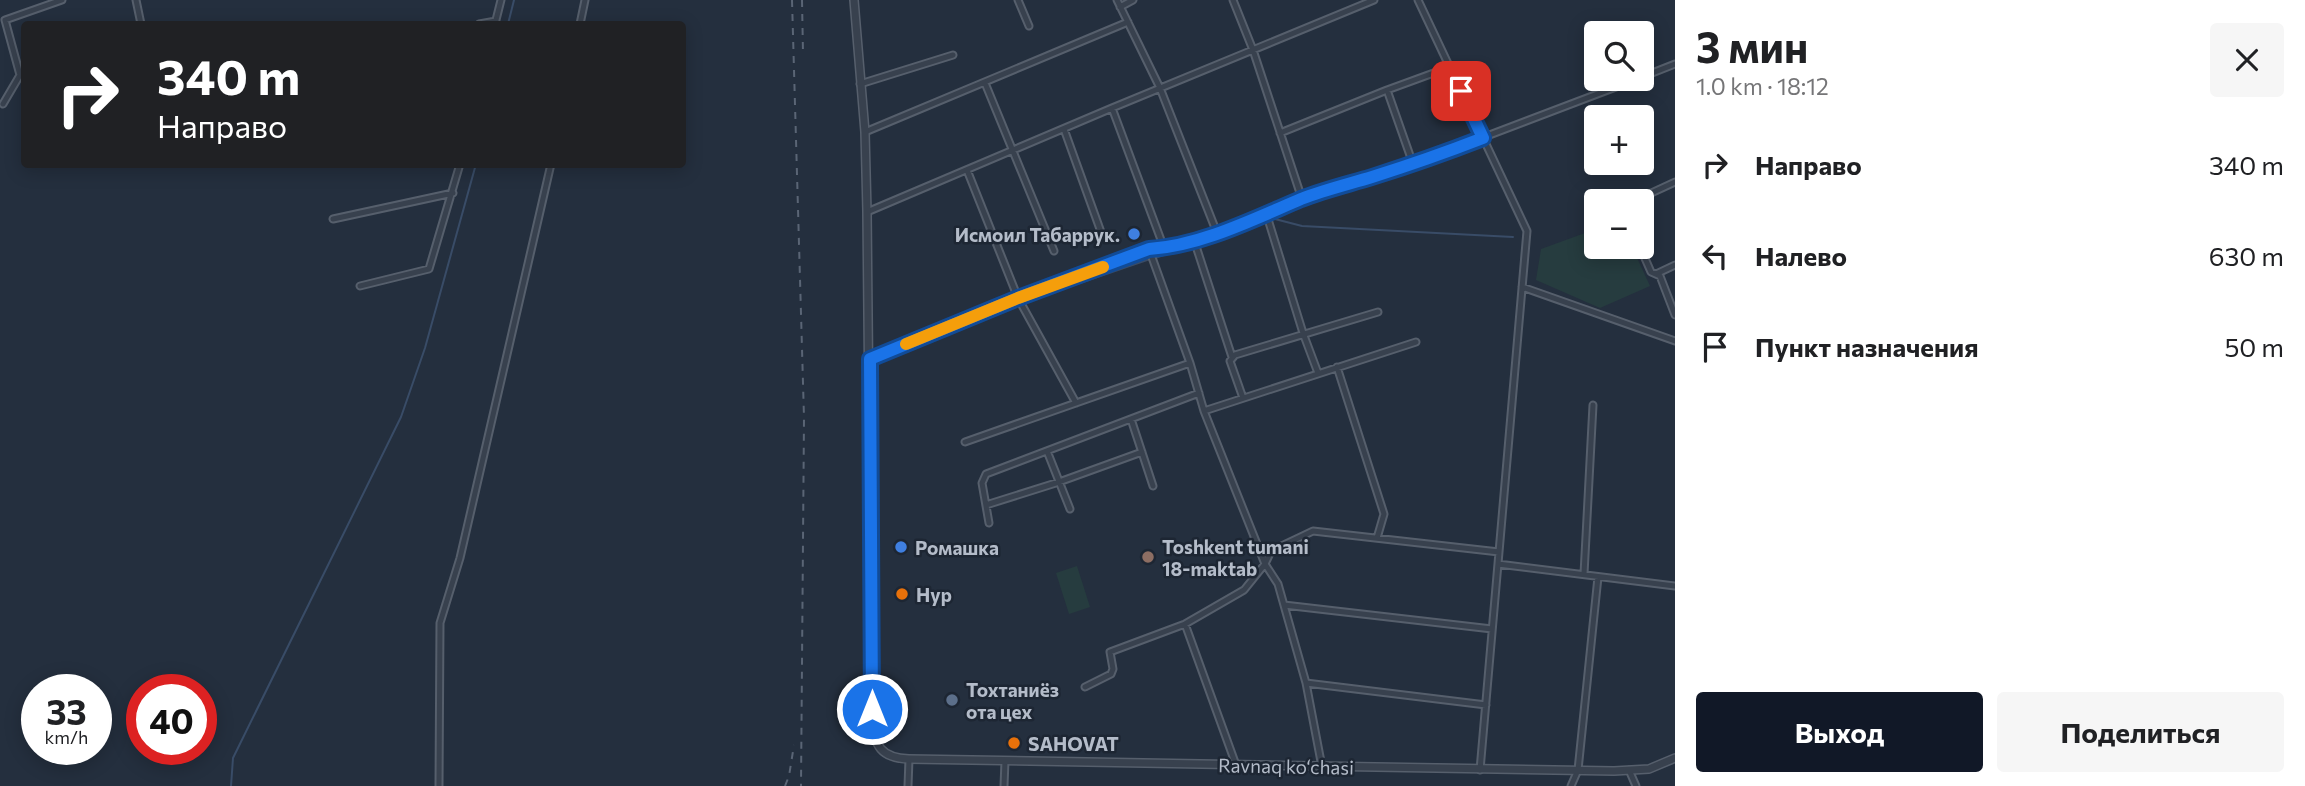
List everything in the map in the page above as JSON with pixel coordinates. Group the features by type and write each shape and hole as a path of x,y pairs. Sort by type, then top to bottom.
{"street":[{"path":"3,104 20,75 5,20 62,0"},
{"path":"136,0 140,21"},
{"path":"496,21 501,0"},
{"path":"581,21 585,0"},
{"path":"854,0 865,132 870,359 1018,298 1149,249 1194,240 1267,216 1302,199 1413,164 1605,91"},
{"path":"1018,0 1029,26"},
{"path":"1133,0 1119,3 1160,88 1217,233"},
{"path":"1233,0 1253,50 1302,199"},
{"path":"867,212 1374,0"},
{"path":"1418,0 1527,231 1480,770"},
{"path":"865,132 1128,22"},
{"path":"860,85 953,55"},
{"path":"1654,72 1675,64"},
{"path":"1280,132 1450,67"},
{"path":"985,83 1055,251"},
{"path":"1387,90 1413,164"},
{"path":"1112,108 1164,248"},
{"path":"1064,129 1101,232"},
{"path":"360,286 429,268 459,168"},
{"path":"439,786 440,623 460,558 550,168"},
{"path":"967,170 1018,298 1076,403"},
{"path":"1654,192 1675,182"},
{"path":"333,219 453,193"},
{"path":"1267,216 1318,373"},
{"path":"1194,240 1243,398"},
{"path":"1149,249 1190,363 1204,411 1265,564 1278,584 1307,683 1322,767"},
{"path":"1645,259 1651,272 1660,276 1675,315"},
{"path":"1656,274 1675,265"},
{"path":"1522,287 1675,341"},
{"path":"1232,356 1378,312"},
{"path":"1204,411 1416,342"},
{"name":"Ravnaq ko‘chasi","path":"870,359 872,719 879,747 889,757 1480,770 1649,769 1675,758"},
{"path":"965,442 1190,363"},
{"path":"1337,368 1384,514 1377,538"},
{"path":"989,523 982,483 986,474 1199,393"},
{"path":"1584,574 1593,405"},
{"path":"1131,419 1153,486"},
{"path":"1047,451 1070,509"},
{"path":"986,505 1142,452"},
{"path":"1085,687 1111,674 1113,669 1110,652 1185,624 1244,590 1265,564 1271,551 1313,531 1499,552"},
{"path":"1498,564 1675,586"},
{"path":"1571,786 1578,770 1598,577"},
{"path":"1284,605 1492,629"},
{"path":"1185,624 1236,765"},
{"path":"1307,683 1486,705"},
{"path":"908,786 909,759"},
{"path":"1004,786 1005,761"},
{"path":"1629,770 1636,786"}],"green space":[{"path":"1584,233 1584,259 1638,259 1650,286 1600,308 1536,280 1541,249"},
{"path":"1077,566 1090,607 1069,614 1056,573"}],"waterway":[{"path":"509,21 514,0"},
{"path":"231,786 233,758 401,417 425,348 475,168"},
{"path":"1271,218 1302,226 1513,237"},
{"path":"1198,243 1266,220"},
{"path":"1155,258 1193,245"},
{"path":"1039,297 1150,259"}],"railway":[{"path":"792,0 804,418 801,786"},
{"path":"802,0 803,53"},
{"path":"785,786 794,745"}],"slow traffic":[{"path":"906,344 1103,267"}],"place":[{"name":"Исмоил Табаррук.","path":"1134,234"},
{"name":"Ромашка","path":"901,547"},
{"name":"Toshkent tumani 18-maktab","path":"1148,557"},
{"name":"Нур","path":"902,594"},
{"name":"Тохтаниёз ота цех","path":"952,700"},
{"name":"SAHOVAT","path":"1014,743"}],"route":[{"path":"872,709 870,359 1018,298 1149,249 1164,248 1217,233 1267,216 1302,199 1413,164 1483,138 1461,91"}]}
